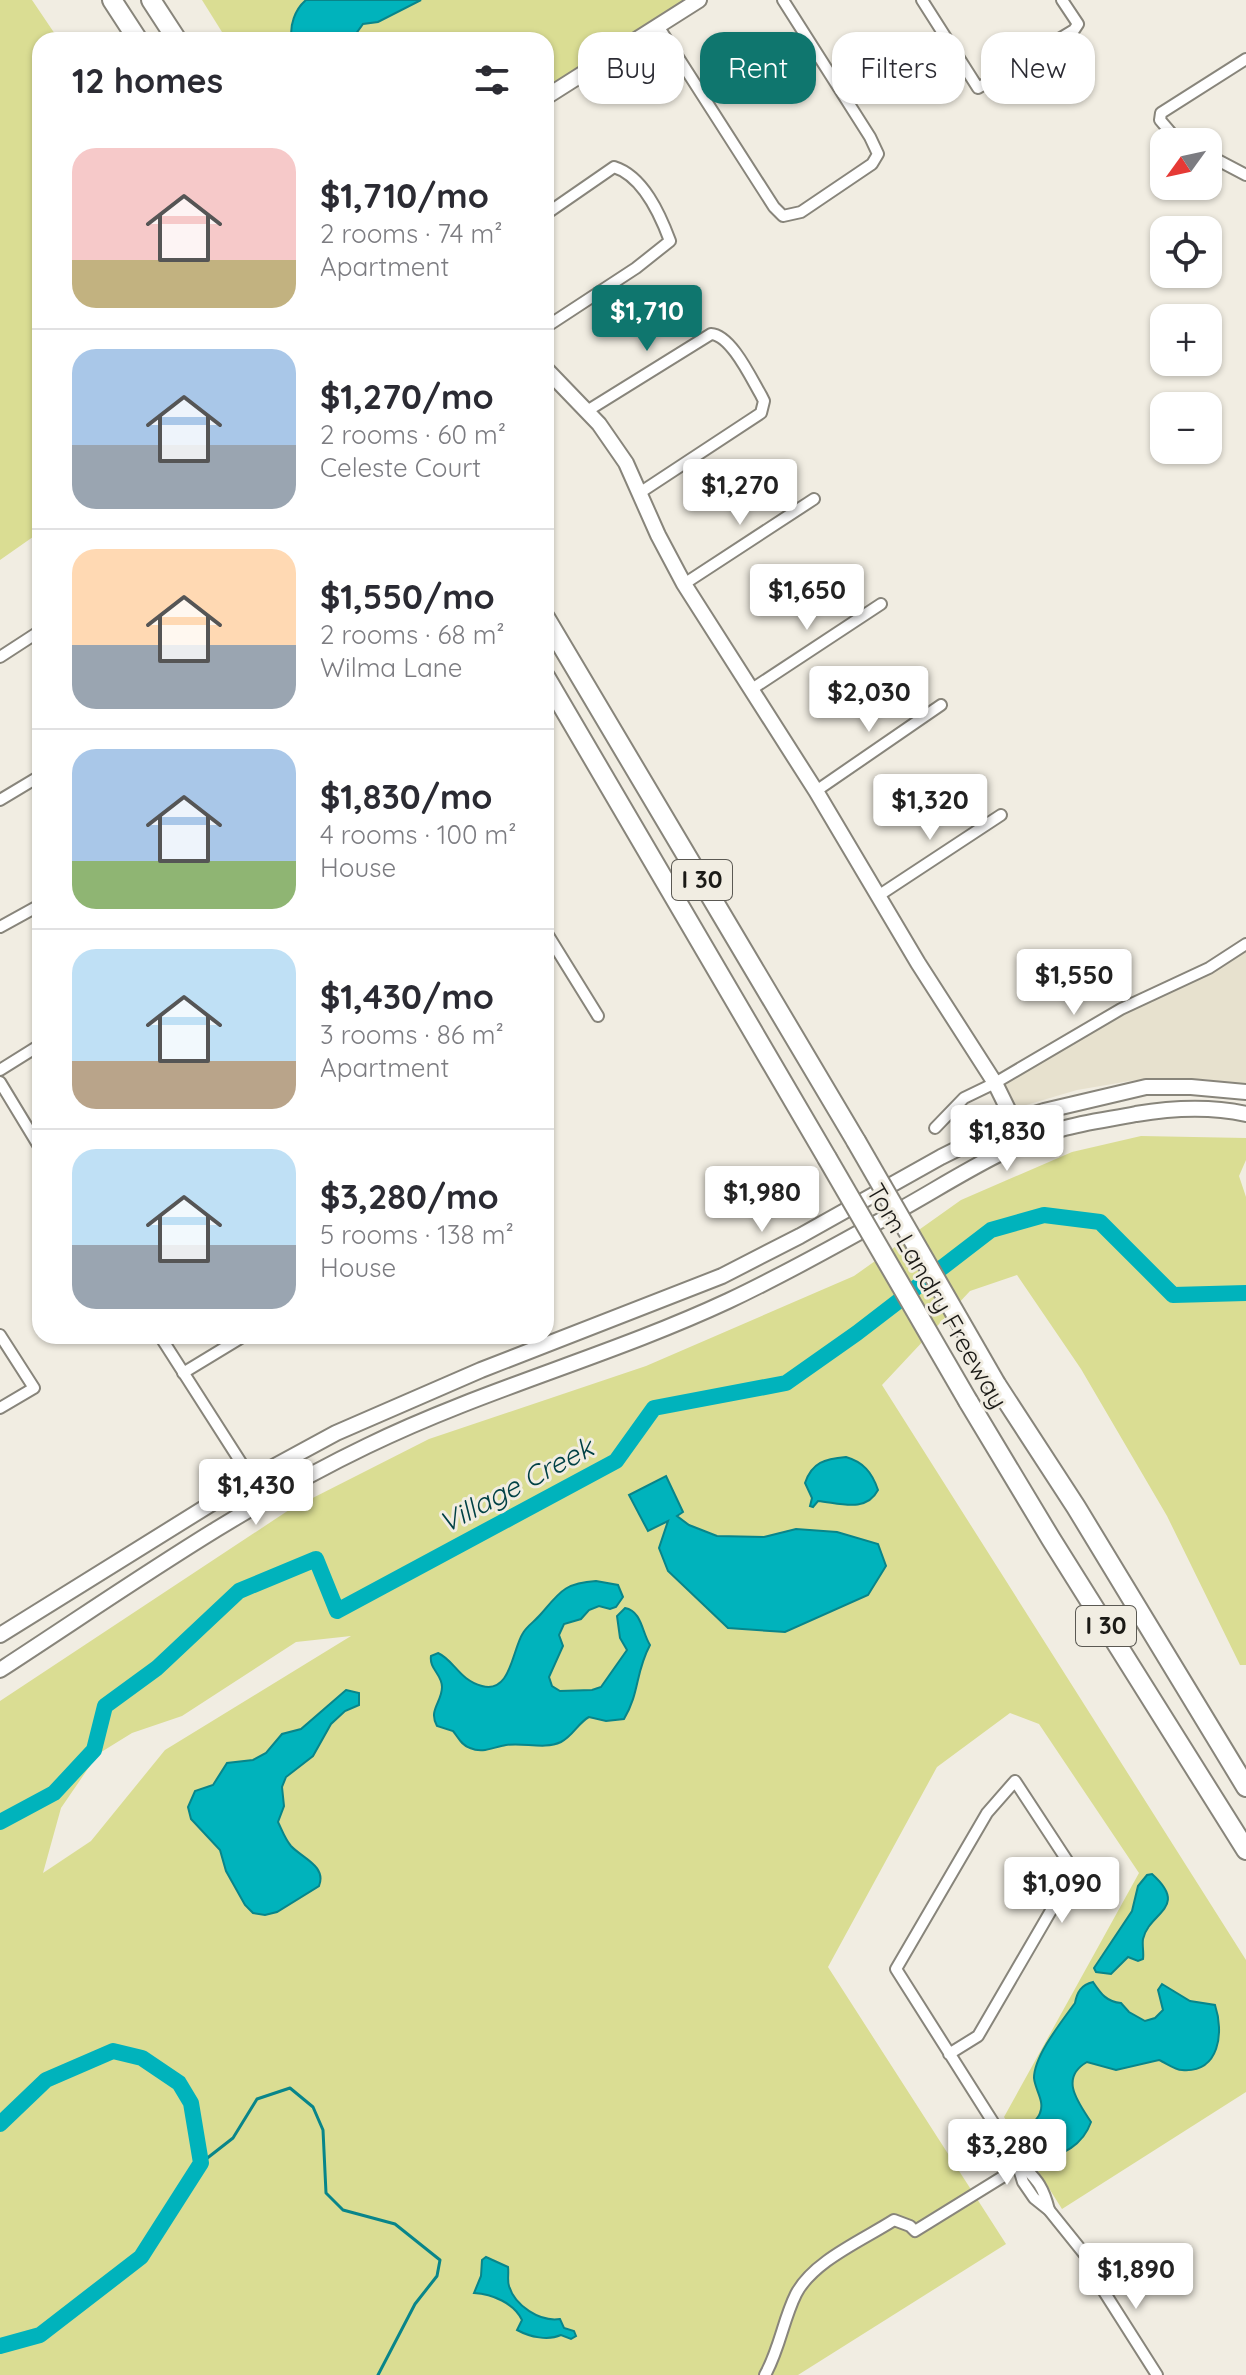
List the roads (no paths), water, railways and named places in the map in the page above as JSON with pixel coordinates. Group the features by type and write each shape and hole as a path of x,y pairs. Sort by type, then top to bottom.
{"highway":[{"path":"112,0 133,32"},
{"path":"151,0 172,32"},
{"name":"Tom Landry Freeway","path":"554,632 856,1141 996,1384 1076,1507 1246,1787"},
{"name":"Tom Landry Freeway","path":"554,692 968,1401 1246,1850"}],"main road":[{"path":"554,92 699,0"},
{"path":"554,377 619,450 684,584 816,791 995,1083 1025,1144"},
{"path":"554,1342 722,1276 1015,1120 1146,1087 1246,1092"},
{"path":"0,1670 265,1500 366,1446 451,1408 673,1326 813,1259 976,1166 1025,1144 1058,1130 1168,1109 1227,1110 1246,1114"},
{"path":"4,1631 251,1479 336,1433 407,1400 549,1344"}],"street":[{"path":"658,26 765,194 783,216 801,212 872,164 878,154 783,0"},
{"path":"922,0 978,88 1074,30 1078,24 1062,0"},
{"path":"1165,128 1160,120 1161,113 1246,59"},
{"path":"1222,162 1246,175"},
{"path":"554,208 614,167 627,171 635,180 653,204 670,241 636,268 554,322"},
{"path":"587,411 704,338 718,334 728,342 761,395 763,407 756,417 641,492"},
{"path":"684,584 814,499"},
{"path":"752,689 881,604"},
{"path":"0,657 32,636"},
{"path":"816,791 941,705"},
{"path":"0,800 32,781"},
{"path":"878,896 1001,815"},
{"path":"0,927 32,909"},
{"path":"935,1128 964,1098 1121,1009 1209,968 1246,944"},
{"path":"554,945 598,1016"},
{"path":"0,1070 32,1050"},
{"path":"0,1082 32,1135"},
{"path":"0,1335 34,1388 0,1408"},
{"path":"165,1344 265,1500"},
{"path":"183,1373 231,1344"},
{"path":"949,2054 978,2036 1074,1871 1015,1781 987,1813 896,1969 949,2054 1016,2159 1034,2174 1044,2191 1049,2210 1086,2256 1096,2279 1157,2375"},
{"path":"765,2375 777,2354 798,2291 817,2269 894,2220 915,2231 1004,2176 1016,2159"}],"water":[{"path":"306,0 421,0 378,22 363,24 357,32 291,32 299,8"},
{"path":"846,1457 870,1473 878,1490 873,1497 860,1504 818,1501 813,1507 810,1506 812,1498 805,1483 811,1470 826,1461"},
{"path":"666,1476 683,1512 677,1516 689,1525 717,1536 764,1537 796,1529 837,1532 878,1544 886,1566 868,1595 785,1632 728,1628 668,1571 659,1548 668,1521 648,1531 629,1495"},
{"path":"596,1581 618,1585 623,1597 616,1607 599,1606 589,1610 581,1619 564,1624 559,1635 563,1646 549,1677 552,1686 560,1691 601,1687 627,1650 620,1638 617,1616 625,1608 631,1610 650,1645 624,1719 606,1721 589,1717 565,1739 554,1744 513,1744 484,1750 467,1747 453,1731 437,1726 434,1715 442,1687 431,1656 438,1653 444,1656 474,1683 492,1687 505,1677 523,1633 553,1600 569,1587"},
{"path":"346,1690 359,1693 359,1705 345,1711 331,1724 313,1756 286,1777 282,1787 284,1806 278,1822 291,1846 317,1868 321,1879 319,1886 277,1912 265,1915 253,1913 245,1905 226,1871 220,1850 191,1819 188,1807 195,1791 213,1785 227,1763 253,1760 266,1753 282,1734 301,1729"},
{"path":"1152,1874 1163,1885 1167,1902 1143,1939 1143,1959 1138,1961 1128,1957 1111,1974 1096,1972 1094,1968 1132,1911 1138,1886 1147,1875"},
{"path":"1093,1982 1105,1997 1121,2003 1145,2021 1155,2018 1163,2010 1158,1990 1162,1984 1190,2001 1215,2005 1219,2038 1212,2058 1195,2069 1179,2070 1159,2060 1116,2070 1087,2062 1074,2075 1073,2083 1077,2098 1091,2122 1083,2137 1071,2148 1048,2154 1031,2145 1027,2134 1041,2109 1035,2069 1080,1990"},
{"path":"486,2257 508,2267 509,2286 522,2306 544,2318 560,2319 564,2328 574,2331 576,2336 571,2339 561,2335 545,2338 517,2330 522,2320 514,2309 488,2295 474,2293 481,2276 482,2260"}],"waterway":[{"name":"Village Creek","path":"0,1822 54,1793 94,1750 105,1706 157,1668 239,1591 316,1559 337,1611 616,1461 654,1408 786,1383 991,1230 1044,1215 1100,1222 1173,1295 1246,1293"},
{"name":"Village Creek","path":"0,2124 46,2080 113,2051 142,2058 179,2083 191,2103 201,2163 141,2257 40,2335 0,2346"},
{"path":"201,2163 233,2138 257,2099 290,2088 313,2107 323,2130 326,2193 343,2210 395,2224 440,2260 437,2276 415,2304 378,2375"}]}
